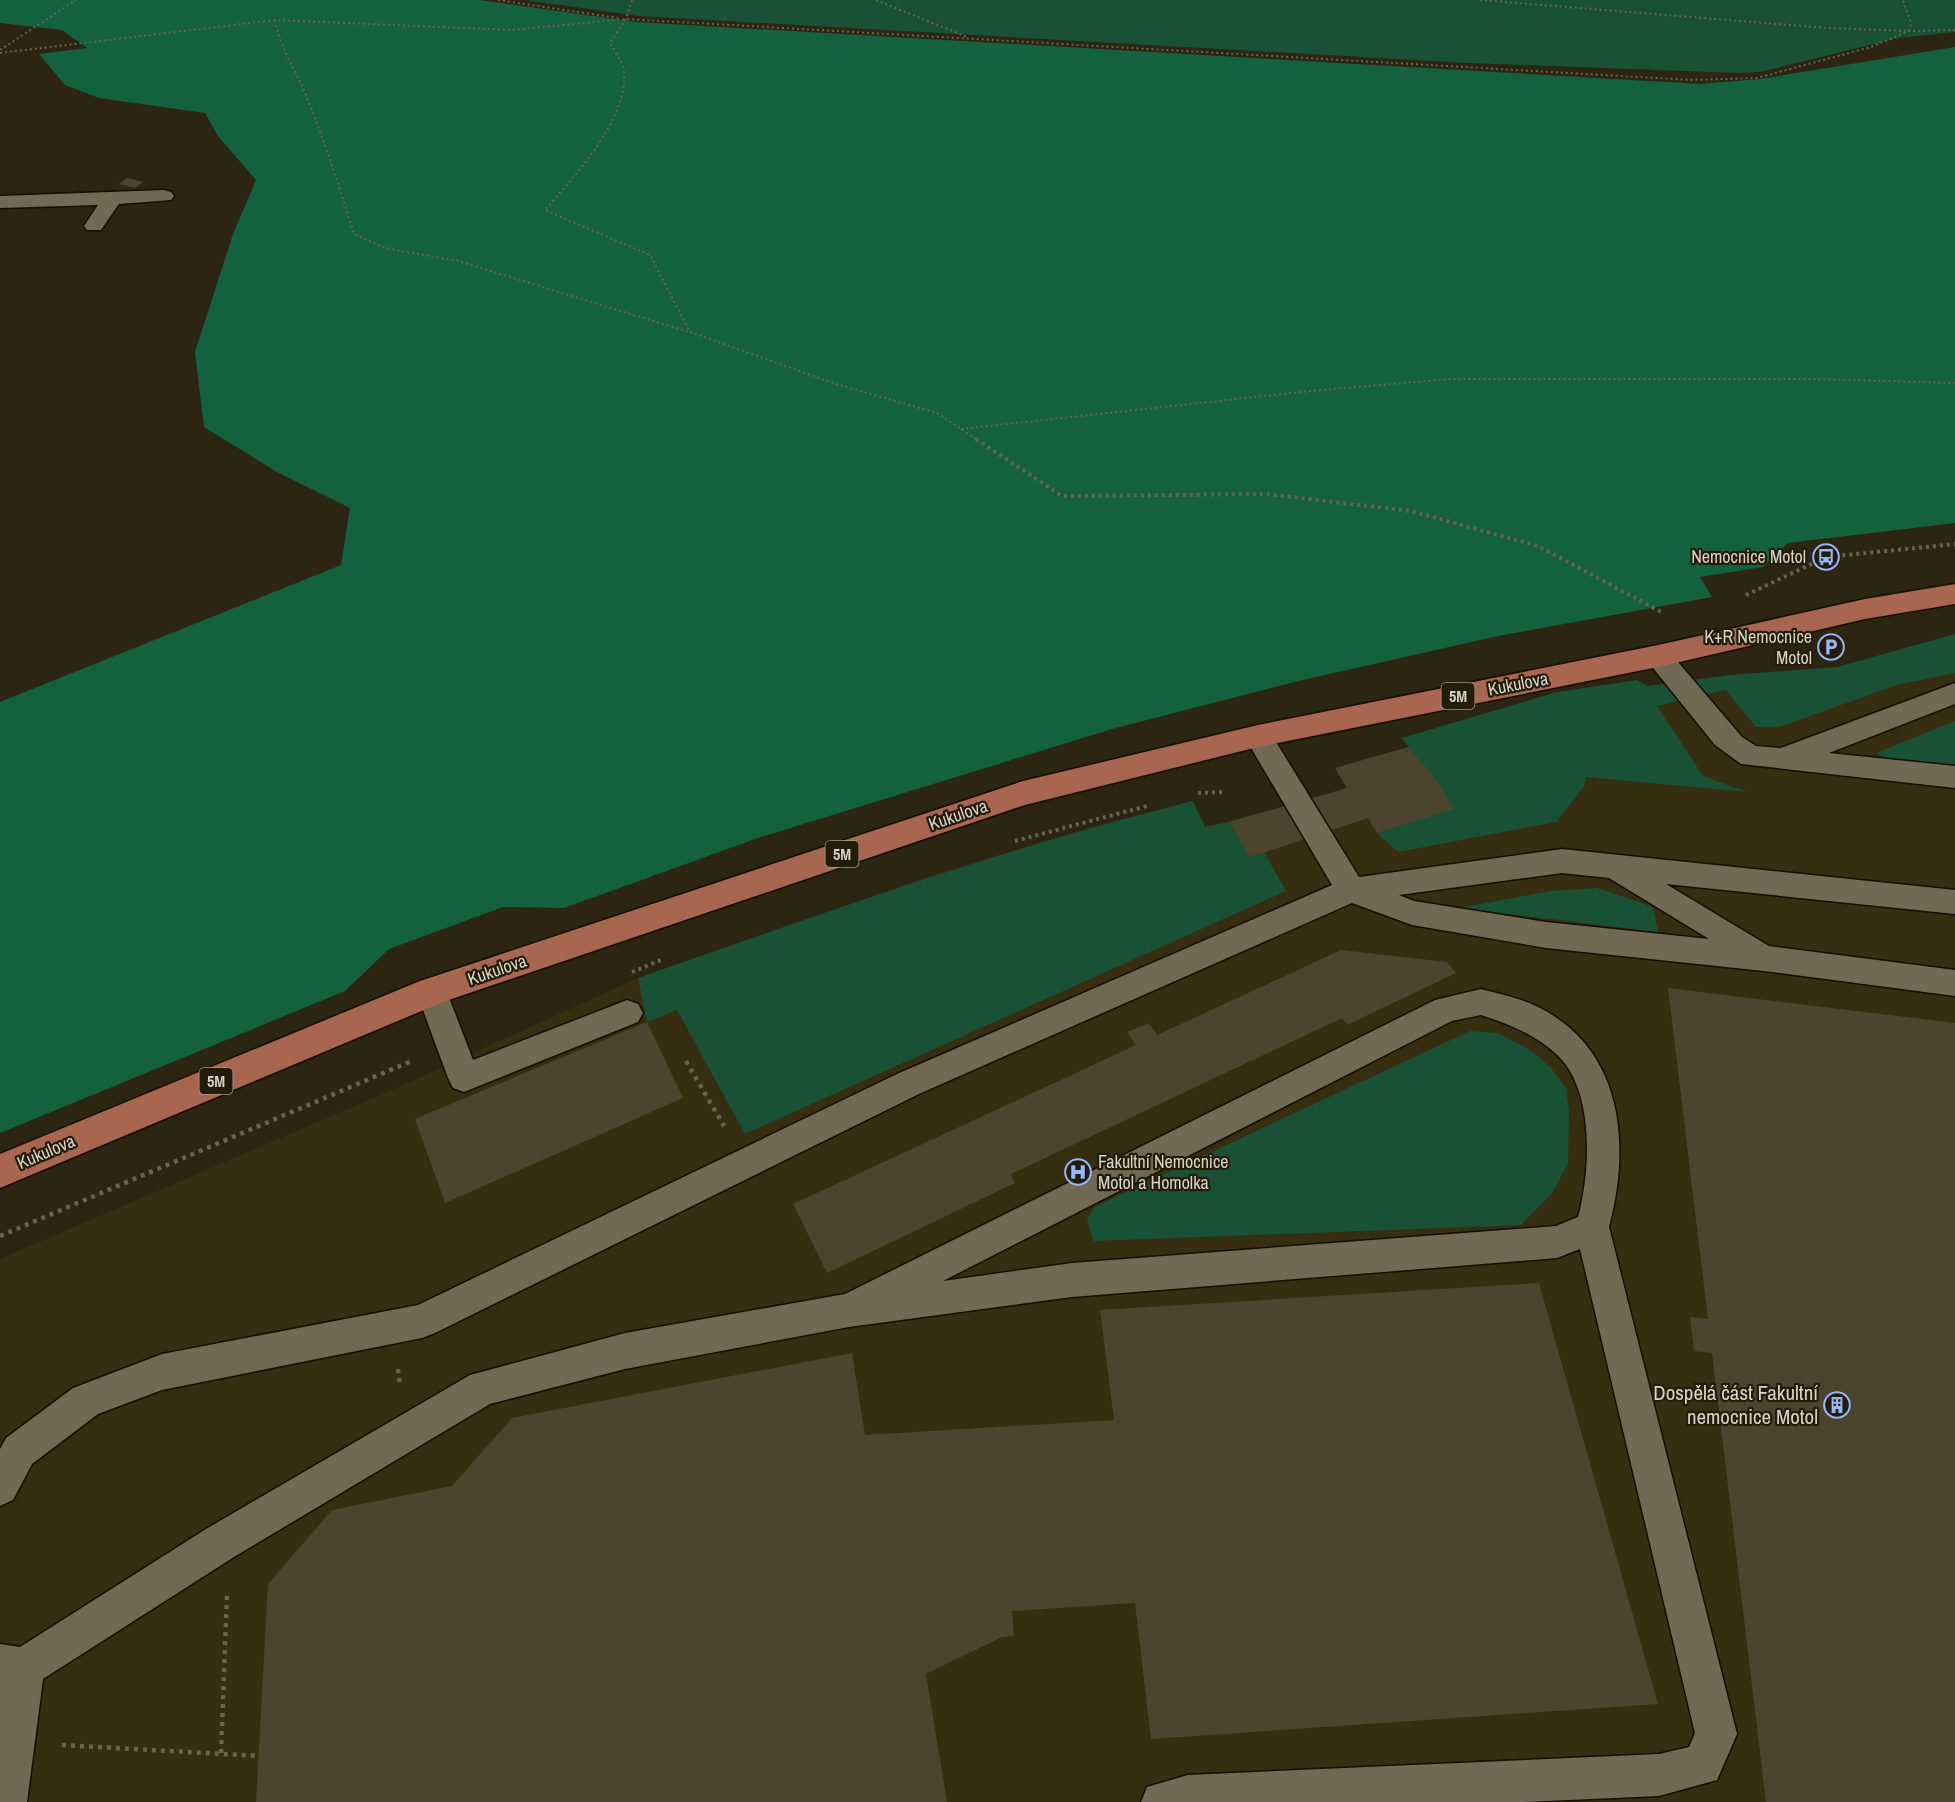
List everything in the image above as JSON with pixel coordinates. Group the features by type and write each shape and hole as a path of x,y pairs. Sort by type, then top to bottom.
{"main road":[{"name":"Kukulova","path":"0,1172 432,991 1023,793 1258,736 1658,656 1865,609 1955,594"}],"lane":[{"path":"0,202 164,196"},
{"path":"94,226 113,198"},
{"path":"1658,656 1694,698 1713,727 1734,748 1768,759 1955,777"},
{"path":"1768,759 1829,744 1900,712 1955,693"},
{"path":"1258,736 1351,890 1412,913 1546,935 1764,958 1955,983"},
{"path":"0,1487 19,1451 86,1401 162,1372 422,1321 908,1084 1351,890 1562,861 1955,902"},
{"path":"1614,867 1764,958"},
{"path":"432,991 464,1078 627,1012"},
{"path":"849,1310 1446,1009 1482,1002 1527,1016 1568,1043 1592,1079 1604,1136 1601,1194 1592,1227 1716,1734 1702,1765 1659,1775 1188,1796 1162,1802"},
{"path":"6,1802 14,1742 12,1666 483,1388 625,1351 849,1310 1072,1280 1557,1242 1592,1227"}],"path":[{"path":"0,51 76,0"},
{"path":"498,0 626,19 1691,80 1757,78 1871,47 1909,32"},
{"path":"632,0 626,19 610,43 624,71 618,103 587,161 545,210 650,255 690,332"},
{"path":"876,0 970,38"},
{"path":"1480,0 1827,28 1909,32 1955,30"},
{"path":"1904,0 1911,23 1909,32"},
{"path":"0,51 275,20 512,30 626,19"},
{"path":"275,20 278,41 296,68 323,138 354,234 385,248 459,261 690,332 836,384 937,413 1062,496 1266,494 1411,512 1538,546 1659,614 1670,612"},
{"path":"960,429 1310,391 1450,379 1813,379 1955,383"},
{"path":"1742,596 1826,557 1955,544"},
{"path":"686,1061 746,1163"},
{"path":"393,1327 405,1434"},
{"path":"221,1753 228,1582"},
{"path":"14,1742 259,1756"}],"shaded area":[{"name":"Fakultní Nemocnice Motol a Homolka","path":"1955,661 1955,1802 0,1802 0,1259 401,1086 638,978 938,873 1091,827 1193,801 1205,827 1348,790 1336,771 1411,751 1726,690"}],"green space":[{"path":"0,0 479,0 637,22 1700,84 1760,79 1955,47 1955,523 1788,543 1763,567 1700,577 1712,597 1498,636 1294,682 1112,729 758,838 564,908 503,907 389,949 345,991 0,1133 0,702 341,565 350,508 277,472 204,427 195,352 233,234 256,180 218,136 205,113 99,98 65,85 39,54 87,48 62,30 0,23"},
{"path":"525,0 1955,0 1955,32 1899,38 1760,72 1738,73 1468,63 638,16"},
{"path":"1955,634 1955,673 1897,685 1779,727 1756,727 1726,690 1657,706 1703,776 1747,792 1586,777 1585,785 1556,822 1398,852 1377,833 1435,778 1422,766 1402,738 1557,692 1637,680 1647,686 1731,675 1837,667"},
{"path":"1955,721 1955,766 1883,757 1876,753"},
{"path":"1193,801 1205,827 1229,822 1250,857 1264,852 1286,891 745,1134 677,1010 647,1022 638,978 983,861 1122,819"},
{"path":"1598,888 1653,907 1658,932 1459,908 1551,891"},
{"path":"1470,1031 1498,1033 1532,1051 1551,1068 1566,1088 1569,1111 1568,1163 1553,1192 1521,1225 1093,1241 1087,1219 1094,1207"}],"building":[{"path":"127,178 143,182 135,188 119,184"},
{"path":"1408,747 1435,778 1454,809 1377,833 1368,818 1250,857 1229,822 1347,788 1335,768"},
{"path":"1341,950 1447,962 1456,973 1347,1025 1342,1018 1011,1174 1015,1183 827,1273 793,1204 1136,1045 1127,1032 1149,1023 1157,1035"},
{"name":"Dospělá část Fakultní nemocnice Motol","path":"1668,988 1955,1023 1955,1802 1766,1802 1712,1353 1694,1351 1690,1317 1708,1319"},
{"path":"647,1022 683,1098 445,1203 415,1119"},
{"path":"1539,1283 1658,1704 1151,1739 1135,1603 1012,1611 1014,1636 1002,1637 926,1674 947,1802 256,1802 268,1584 332,1510 452,1486 512,1418 852,1353 865,1435 1114,1420 1100,1310"}],"place":[{"name":"Nemocnice Motol","path":"1826,557"},
{"name":"K+R Nemocnice Motol","path":"1831,647"},
{"name":"Fakultní Nemocnice Motol a Homolka","path":"1078,1172"},
{"name":"Dospělá část Fakultní nemocnice Motol","path":"1837,1405"}]}
